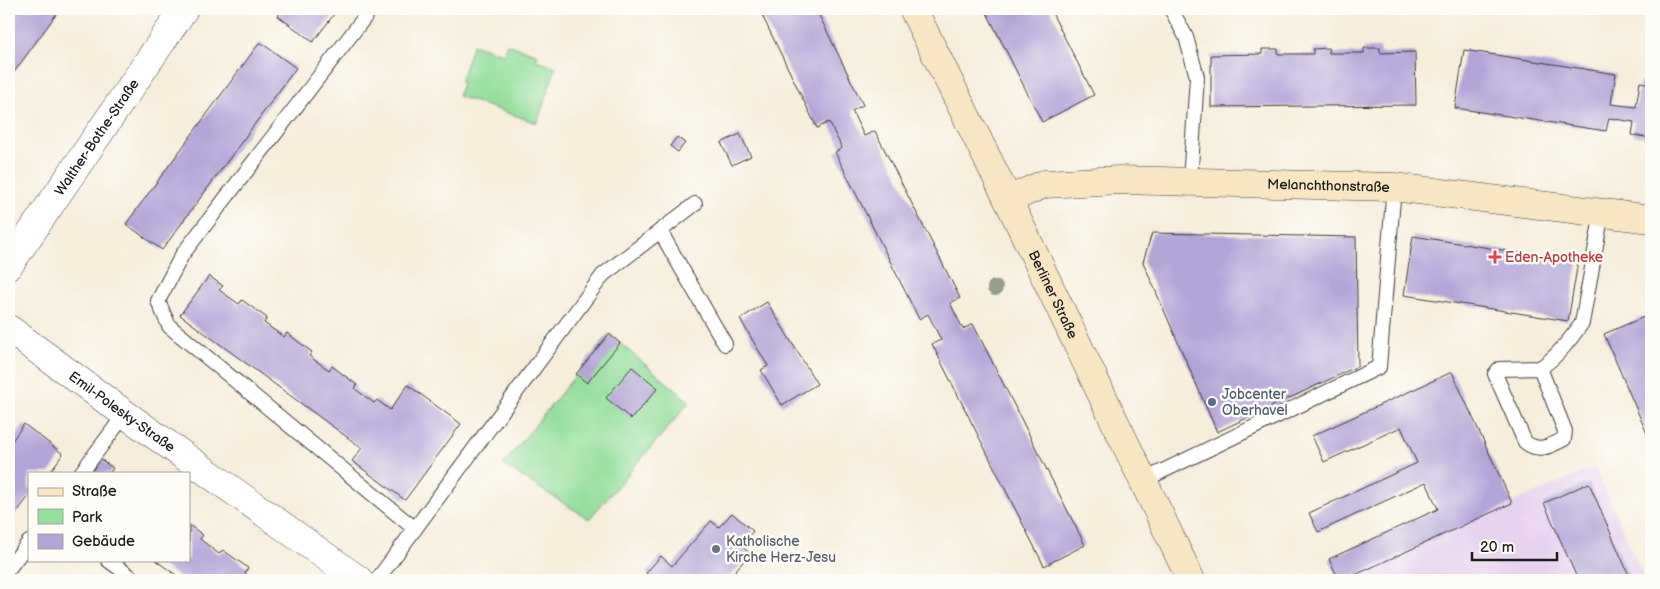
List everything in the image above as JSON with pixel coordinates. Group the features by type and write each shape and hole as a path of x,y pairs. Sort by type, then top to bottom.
{"street":[{"name":"Walther-Bothe-Straße","path":"9,265 184,9"},
{"name":"Berliner Straße","path":"913,9 1008,200 1191,580"},
{"name":"Melanchthonstraße","path":"1008,200 1044,184 1119,180 1394,188 1651,219"},
{"name":"Emil-Polesky-Straße","path":"9,329 359,580"}],"lane":[{"path":"371,9 182,255 158,301 169,326 415,529"},
{"path":"1171,9 1186,37 1197,77 1190,182"},
{"path":"1142,481 1379,367 1394,188"},
{"path":"377,580 603,275 695,204"},
{"path":"1540,368 1565,431 1564,439 1544,449 1531,447 1525,442 1495,374 1499,369 1540,368 1550,361 1572,338 1582,323 1602,212"},
{"path":"660,231 725,344"},
{"path":"82,472 125,414"},
{"path":"9,568 28,543"},
{"path":"111,562 135,580"}],"shaded area":[{"path":"1595,467 1645,580 1341,580 1392,555"}],"green space":[{"path":"473,44 503,54 507,44 538,55 536,60 556,67 537,123 458,96 462,83 460,82"},
{"path":"609,334 690,402 589,519 503,465"}],"building":[{"path":"9,9 60,9 9,79"},
{"path":"283,9 338,9 313,42 278,16"},
{"path":"759,9 816,9 863,105 852,111 864,136 875,131 960,298 950,303 963,329 973,324 1085,545 1044,566 932,344 941,340 928,314 919,319 835,152 842,148 829,122 817,128"},
{"path":"985,9 1050,9 1094,95 1042,122"},
{"path":"260,42 296,68 162,250 126,224"},
{"path":"1328,48 1329,53 1364,53 1364,48 1380,48 1380,53 1415,52 1416,105 1211,107 1211,55 1262,54 1262,49 1278,49 1278,54 1313,54 1313,49"},
{"path":"1464,50 1616,74 1611,104 1636,107 1640,82 1651,84 1651,138 1632,135 1634,122 1609,118 1606,131 1455,108"},
{"path":"740,134 751,156 732,165 721,143"},
{"path":"677,137 685,143 678,152 670,146"},
{"path":"1152,233 1356,237 1358,366 1217,432 1143,262"},
{"path":"1413,236 1578,262 1568,321 1404,295"},
{"path":"209,276 223,286 219,290 239,304 242,300 267,318 264,323 284,337 287,333 312,352 309,356 329,370 332,366 357,385 355,389 374,403 377,400 390,410 408,385 461,424 405,500 352,461 362,448 180,315"},
{"path":"767,302 817,384 782,405 761,370 768,366 740,319"},
{"path":"1651,314 1651,443 1604,334"},
{"path":"609,334 620,343 587,383 576,374"},
{"path":"632,367 658,388 631,419 606,398"},
{"path":"1452,372 1512,503 1344,580 1339,580 1329,559 1438,509 1426,482 1318,532 1309,513 1417,463 1401,427 1324,462 1312,436"},
{"path":"24,424 63,454 50,472 28,472 28,497 9,523 9,445"},
{"path":"100,459 113,468 111,472 89,472"},
{"path":"1589,483 1631,580 1578,580 1544,503"},
{"name":"Katholische Kirche Herz-Jesu","path":"732,513 753,531 741,545 750,554 727,580 655,580 646,573 661,556 672,566 711,521 719,527"},
{"path":"190,526 203,535 200,539 219,554 223,550 248,568 245,573 255,580 183,580 158,562 190,562"}],"place":[{"name":"Eden-Apotheke","path":"1495,257"},
{"name":"Jobcenter Oberhavel","path":"1212,402"},
{"name":"Katholische Kirche Herz-Jesu","path":"716,549"}]}
